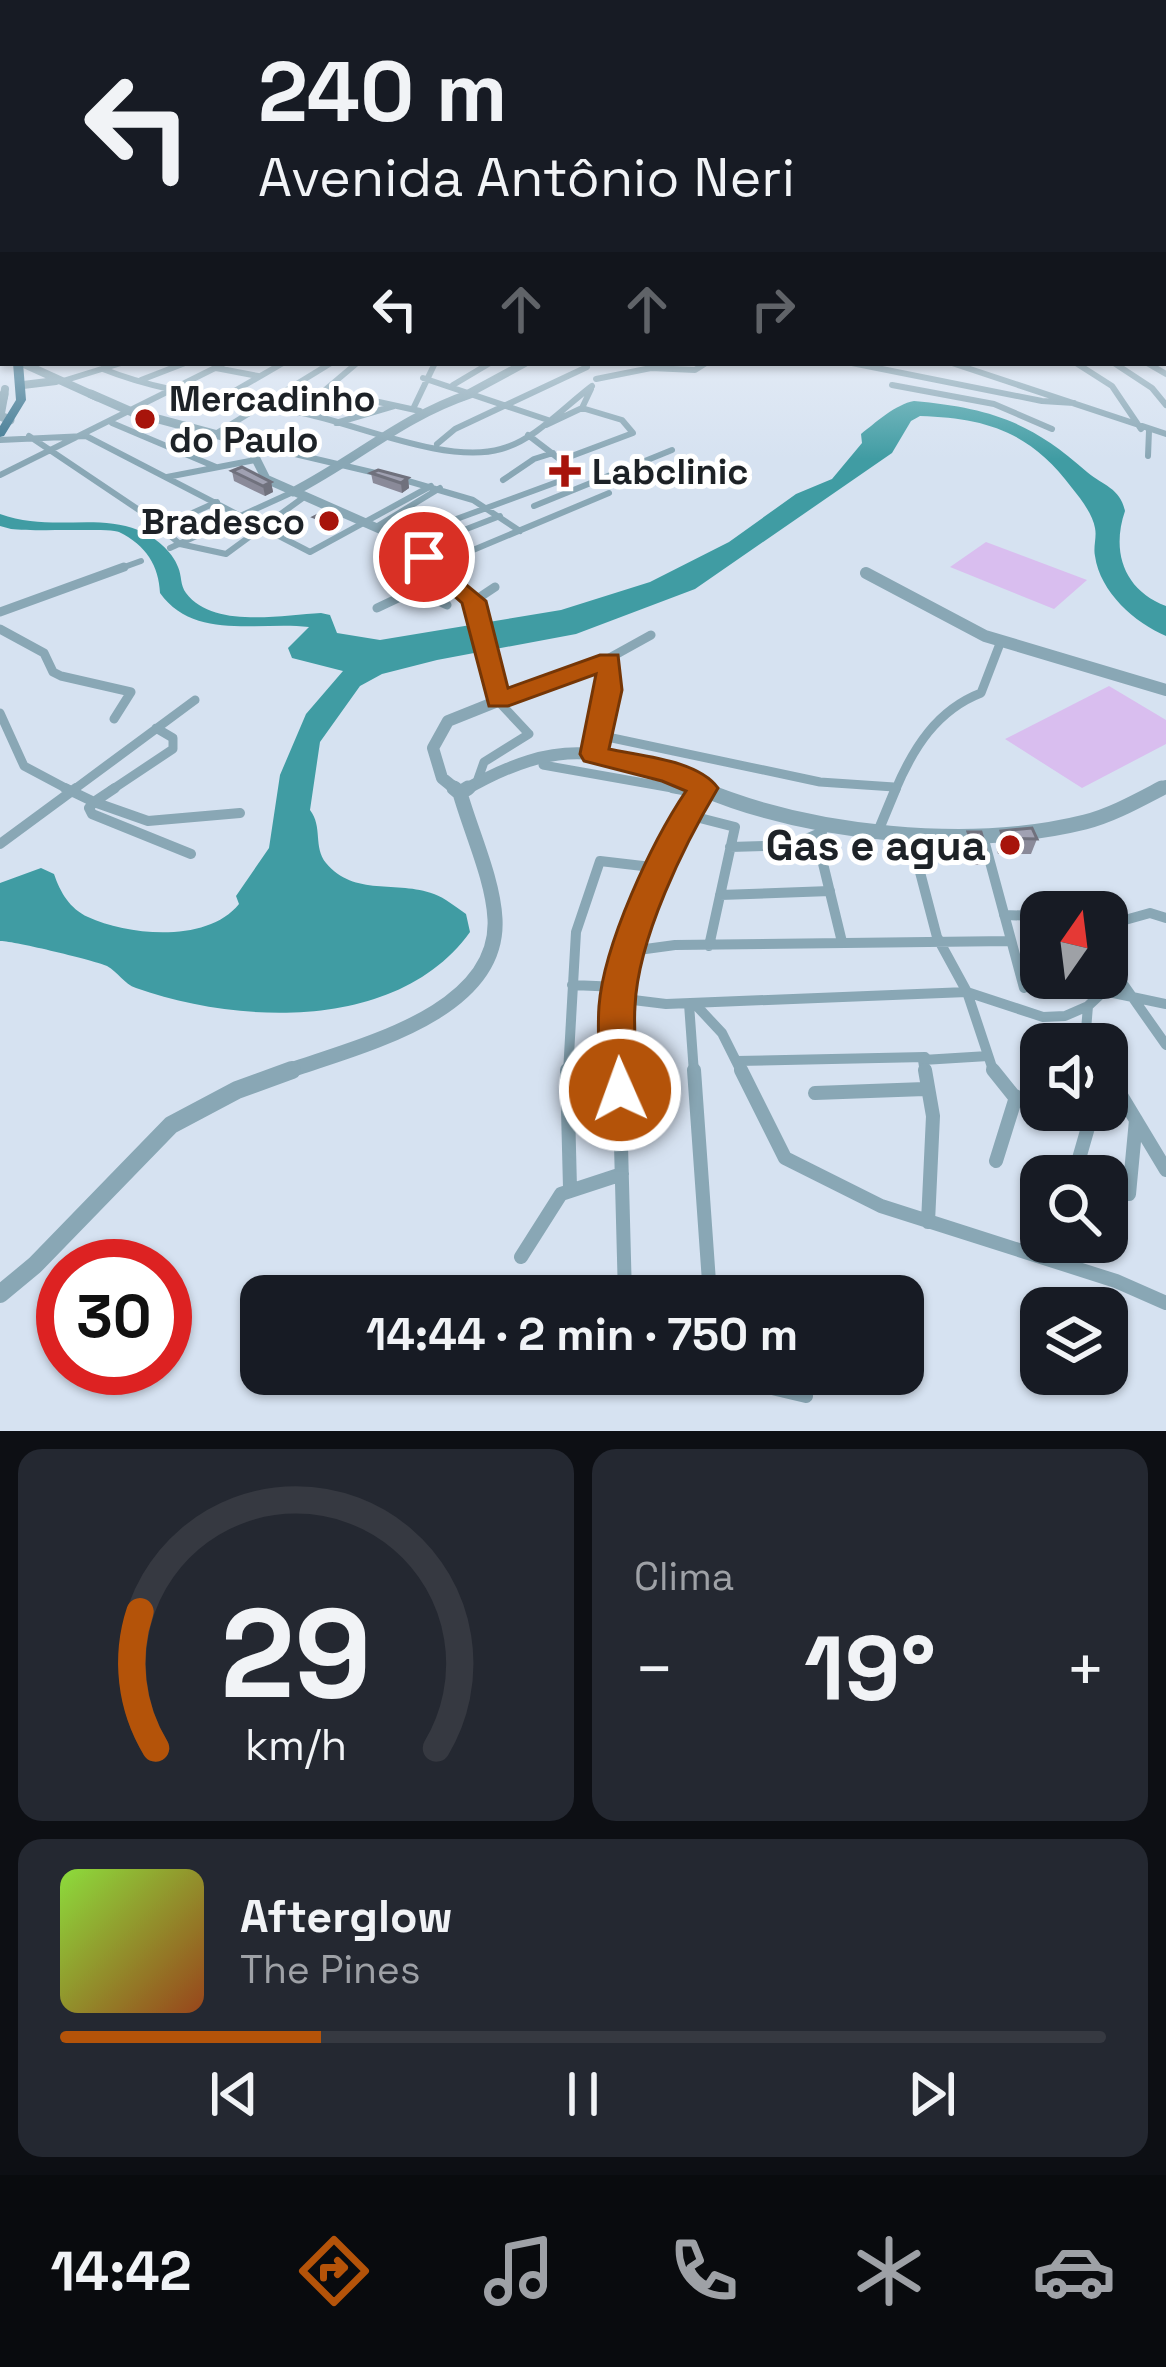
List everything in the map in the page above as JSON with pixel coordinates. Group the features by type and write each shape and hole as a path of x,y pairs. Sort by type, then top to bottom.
{"main road":[{"path":"4,430 23,386 20,366"}],"street":[{"path":"27,366 132,412 439,488 488,508 520,531"},
{"path":"23,386 63,381 112,366"},
{"path":"141,380 177,366"},
{"path":"0,476 218,366"},
{"path":"224,366 260,376"},
{"path":"219,400 278,366"},
{"path":"217,433 326,366"},
{"path":"298,413 353,366"},
{"path":"416,411 430,366"},
{"path":"452,385 485,366"},
{"path":"170,548 298,494 416,411 472,393 520,366"},
{"path":"437,444 455,429 511,406 585,366"},
{"path":"590,366 598,380"},
{"path":"103,369 170,391 298,413 385,437 497,452 532,433 598,380 648,366"},
{"path":"658,366 693,371 701,366"},
{"path":"871,366 1042,401 1074,403"},
{"path":"961,366 1166,434"},
{"path":"1081,366 1112,386 1145,430 1148,456"},
{"path":"1119,366 1152,388 1166,405"},
{"path":"0,377 4,430"},
{"path":"426,380 550,420 581,408 622,420 633,433 562,460"},
{"path":"581,408 598,380"},
{"path":"892,385 994,404 1052,429"},
{"path":"277,396 362,398 416,411"},
{"path":"336,423 395,406"},
{"path":"112,423 216,467"},
{"path":"4,430 33,436 86,436 310,552 439,488"},
{"path":"4,430 33,436 47,451 132,505 180,544 226,554 298,494"},
{"path":"102,443 130,430"},
{"path":"435,566 609,494 532,433"},
{"path":"248,443 263,477 402,538 475,605 498,700 529,734 484,762 478,779"},
{"path":"534,506 672,450"},
{"path":"502,480 553,453"},
{"path":"167,477 255,460"},
{"path":"402,538 579,474"},
{"path":"520,496 552,519"},
{"path":"188,515 217,502"},
{"path":"415,549 500,516"},
{"path":"0,612 141,561"},
{"path":"866,573 970,630 1162,686"},
{"path":"447,605 424,595 450,578"},
{"path":"377,608 450,578"},
{"path":"475,605 495,587"},
{"path":"0,629 39,650 61,676 131,692 114,718"},
{"path":"0,1294 35,1265 171,1125 237,1090 410,1027 462,994 493,952 497,935 476,837 460,793 437,769 435,738 448,721 609,660 651,635"},
{"path":"879,829 910,755 959,700 981,693 1001,641"},
{"path":"594,754 608,690 609,660"},
{"path":"0,844 195,700"},
{"path":"1,710 21,765 72,793 148,821 179,814 240,813"},
{"path":"156,728 172,738 173,749 94,802 92,814 191,854"},
{"path":"598,735 855,788 894,787"},
{"path":"460,793 523,756 560,751 594,754 671,773 701,790 823,830 982,831 1082,823 1166,786"},
{"path":"543,765 701,790"},
{"path":"624,1275 618,992 660,868 684,814 701,790"},
{"path":"684,814 735,826 709,946"},
{"path":"908,829 937,938 968,992 995,1077 1020,1099"},
{"path":"730,847 801,844 823,830"},
{"path":"823,830 819,847 842,942"},
{"path":"982,831 1020,973"},
{"path":"570,1188 577,919 597,865 607,860 660,868"},
{"path":"720,895 830,891"},
{"path":"1128,920 1150,914 1166,918"},
{"path":"1150,914 1166,931"},
{"path":"1004,915 1020,915"},
{"path":"637,937 653,944"},
{"path":"631,951 653,944 1011,940"},
{"path":"572,986 691,1003 968,992 1043,1017 1065,1016 1088,1006 1104,991 1166,1004"},
{"path":"1128,988 1166,1045"},
{"path":"691,1003 722,1033 785,1158 881,1206 1116,1281 1166,1303"},
{"path":"691,1003 709,1275"},
{"path":"1087,1023 1088,1006"},
{"path":"736,1061 988,1056"},
{"path":"924,1058 925,1089 933,1116 928,1222"},
{"path":"815,1093 925,1089"},
{"path":"996,1161 1015,1096"},
{"path":"1128,1107 1166,1170"},
{"path":"1130,1194 1136,1120"},
{"path":"521,1257 551,1204 570,1188 622,1174"},
{"path":"802,1395 806,1396"}],"shaded area":[{"path":"986,542 1087,580 1054,609 950,567"},
{"path":"1109,686 1166,720 1166,744 1082,788 1005,739"}],"water":[{"path":"914,401 987,413 1027,429 1115,492 1125,511 1120,541 1124,568 1140,590 1166,606 1166,636 1131,614 1111,594 1098,569 1089,513 1041,454 987,425 920,416 911,421 892,453 695,589 576,634 437,660 382,674 360,686 320,742 310,810 322,857 349,880 438,896 466,914 470,932 440,964 403,988 361,1003 316,1011 222,1009 136,988 100,963 0,941 0,883 41,868 54,874 76,909 105,923 167,932 225,917 239,904 236,896 269,848 280,775 306,714 343,671 292,658 288,648 309,627 229,626 191,618 174,608 160,593 149,557 119,532 11,529 0,526 0,514 37,522 106,523 138,530 167,550 186,593 213,612 249,617 321,613 330,615 337,633 380,640 561,610 650,582 729,542 796,494 832,479 862,443 861,434"}],"building":[{"path":"242,467 271,482 263,486 232,471"},
{"path":"378,470 408,478 401,483 371,473"},
{"path":"328,510 336,513 322,520 314,517"},
{"path":"1032,828 1037,839 1003,838 1001,831"},
{"path":"968,832 981,832 986,849 974,849"}],"tunnel":[{"path":"585,742 602,744"}],"place":[{"name":"Mercadinho do Paulo","path":"145,419"},
{"name":"Labclinic","path":"565,471"},
{"name":"Bradesco","path":"329,521"},
{"name":"Gas e agua","path":"1010,845"}],"route":[{"path":"424,557 474,601 498,700 609,660 608,690 594,754 671,773 704,788 676,825 620,978 616,1008 620,1090"}]}
